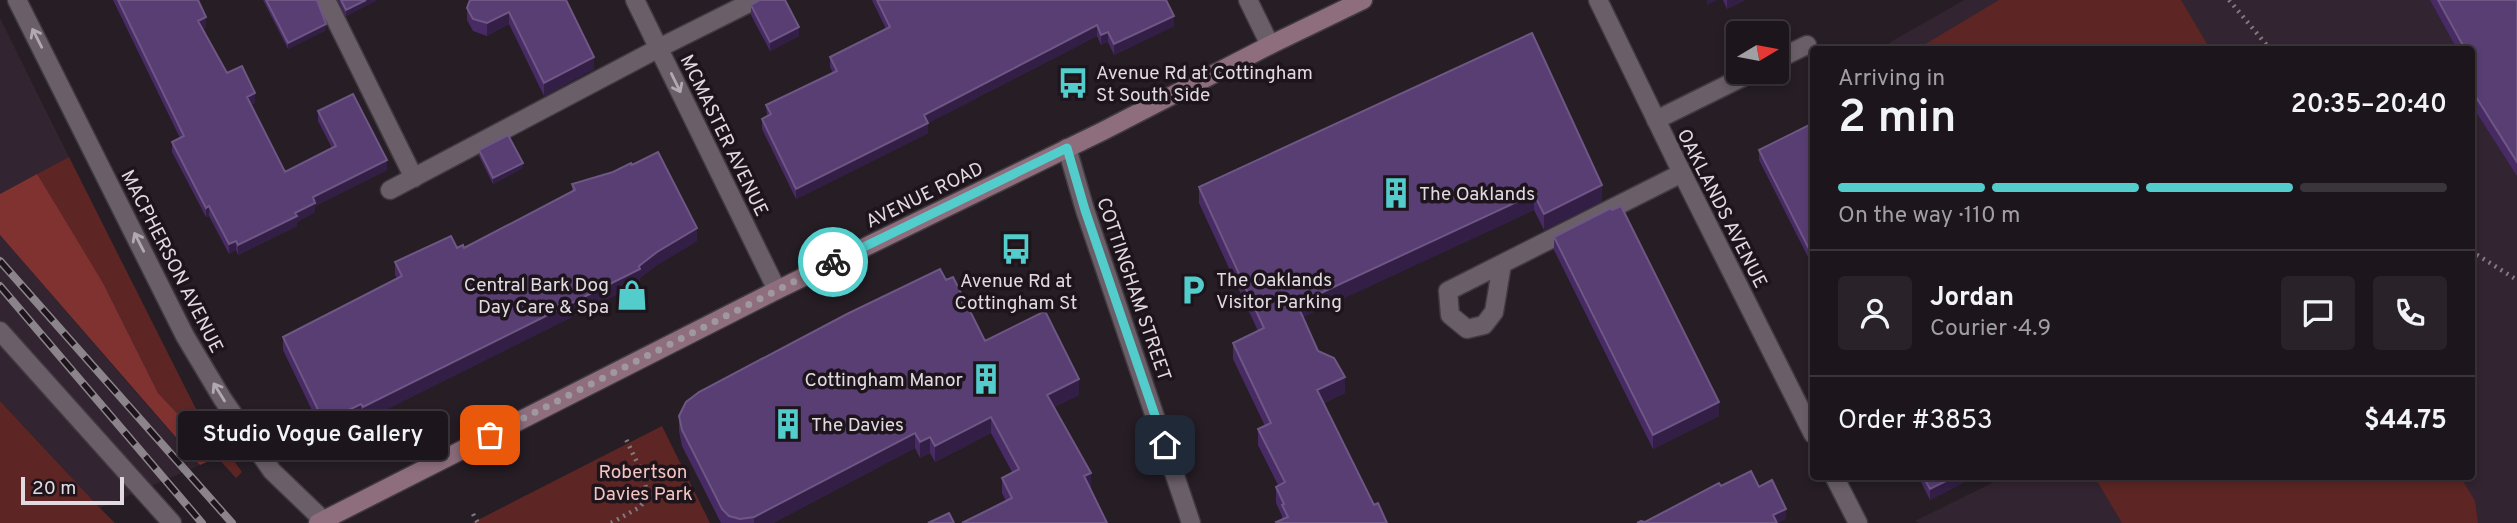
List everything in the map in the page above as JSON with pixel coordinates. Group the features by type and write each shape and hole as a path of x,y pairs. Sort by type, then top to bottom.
{"main road":[{"name":"AVENUE ROAD","path":"321,522 777,290 1363,0"}],"street":[{"name":"MACPHERSON AVENUE","path":"18,0 185,335 222,398 272,471 321,522"},
{"path":"326,0 414,178"},
{"name":"MCMASTER AVENUE","path":"635,0 777,290"},
{"path":"390,190 755,0"},
{"path":"1248,0 1270,45"},
{"name":"OAKLANDS AVENUE","path":"1598,0 1810,427"},
{"path":"1789,54 1807,45"},
{"path":"1656,120 1729,84"},
{"name":"COTTINGHAM STREET","path":"1067,148 1085,210 1191,523"},
{"path":"1502,264 1682,173"},
{"path":"0,331 172,523"},
{"path":"1836,480 1857,523"}],"path":[{"path":"2229,0 2267,46"},
{"path":"2475,253 2517,279"},
{"path":"611,523 640,507 648,496 642,473 625,438"},
{"path":"473,514 478,523"}],"shaded area":[{"path":"1964,0 2517,0 2517,523 1915,521 1998,480 2475,480 2475,46 1886,46"},
{"path":"0,18 69,157 0,194"},
{"path":"37,174 103,283 158,393 218,457 200,465 0,235 0,194"},
{"path":"0,235 200,465 100,508 0,401"}],"green space":[{"path":"1999,0 2181,0 2208,46 1922,46"},
{"path":"69,157 196,409 242,472 236,478 158,393 103,283 42,185 37,174"},
{"path":"0,401 100,508 115,523 0,523"},
{"name":"Robertson Davies Park","path":"662,426 710,523 472,523"},
{"path":"2096,480 2462,480 2475,501 2478,523 2122,523"}],"building":[{"path":"118,0 198,0 206,17 198,21 227,73 242,66 255,93 247,97 285,172 336,146 318,111 353,94 387,160 313,197 315,203 295,213 297,216 238,245 236,241 229,244 209,206 206,208 172,142 184,136"},
{"path":"266,0 317,0 326,24 288,43"},
{"path":"341,0 366,0 346,10"},
{"path":"470,0 566,0 594,57 544,83 509,12 487,23 473,19 467,8"},
{"path":"760,0 785,0 799,27 770,42 751,5"},
{"path":"877,0 1166,0 1174,16 1114,44 1108,32 1101,35 1097,25 924,115 928,123 796,189 762,119 771,114 766,105 837,71 830,57 890,27"},
{"path":"2438,0 2517,0 2517,162 2475,95 2475,46 2463,46"},
{"name":"The Oaklands","path":"1532,33 1602,185 1544,214 1534,194 1297,304 1318,351 1334,358 1345,377 1317,390 1374,505 1378,503 1387,523 1277,523 1288,517 1276,487 1285,482 1258,429 1271,423 1233,343 1264,328 1199,187"},
{"path":"1810,124 1810,251 1759,150"},
{"path":"508,135 523,163 493,178 479,150"},
{"path":"658,152 697,228 657,252 639,266 640,269 363,407 361,404 328,420 325,414 321,416 283,337 402,276 395,262 451,236 457,248 463,245 464,248 575,190 572,184 613,172 631,163 632,165"},
{"path":"1621,206 1719,402 1653,435 1554,237 1611,208 1612,210"},
{"path":"940,269 946,280 953,277 985,341 1045,311 1079,379 1047,395 1091,473 1084,476 1107,523 962,523 1012,498 1002,478 1019,469 991,417 935,446 930,437 920,442 915,433 754,517 740,519 729,516 722,509 682,430 679,416 686,402 699,392 847,314"},
{"path":"1751,471 1759,487 1772,480 1786,509 1773,515 1777,523 1637,523 1645,522 1719,483 1721,486"},
{"path":"1925,480 1948,480 1930,489"},
{"path":"949,513 954,523 928,523"}],"railway":[{"path":"0,261 232,523"},
{"path":"0,286 202,523"}],"way so far":[{"path":"490,435 833,262"}],"place":[{"name":"Avenue Rd at Cottingham St South Side","path":"1073,83"},
{"name":"The Oaklands","path":"1396,193"},
{"name":"Avenue Rd at Cottingham St","path":"1016,249"},
{"name":"The Oaklands Visitor Parking","path":"1193,290"},
{"name":"Central Bark Dog Day Care & Spa","path":"632,295"},
{"name":"Cottingham Manor","path":"986,379"},
{"name":"The Davies","path":"788,424"},
{"name":"Studio Vogue Gallery","path":"490,435"}],"route":[{"path":"833,262 1067,148 1085,210 1165,445"}]}
